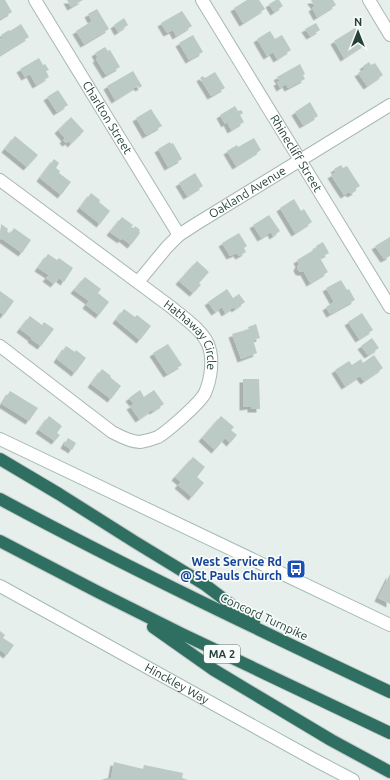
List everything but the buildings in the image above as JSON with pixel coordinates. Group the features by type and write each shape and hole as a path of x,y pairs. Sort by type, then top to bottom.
{"highway":[{"path":"0,459 204,584 276,638"},
{"name":"Concord Turnpike","path":"0,499 144,575 390,692"},
{"name":"MA 2","path":"0,541 125,606 390,733"},
{"path":"125,606 214,670 331,740 390,772"}],"street":[{"name":"Charlton Street","path":"35,0 179,235"},
{"name":"Rhinecliff Street","path":"202,0 390,307"},
{"path":"369,0 390,35"},
{"name":"Oakland Avenue","path":"138,282 179,235 390,105"},
{"name":"Hathaway Circle","path":"0,180 171,307 195,328 203,336 208,345 211,370 208,386 200,400 165,432 156,438 140,442 132,441 112,432 0,346"},
{"path":"0,439 390,625"},
{"name":"Hinckley Way","path":"0,586 353,780"}],"place":[{"name":"West Service Rd @ St Pauls Church","path":"296,569"}]}
